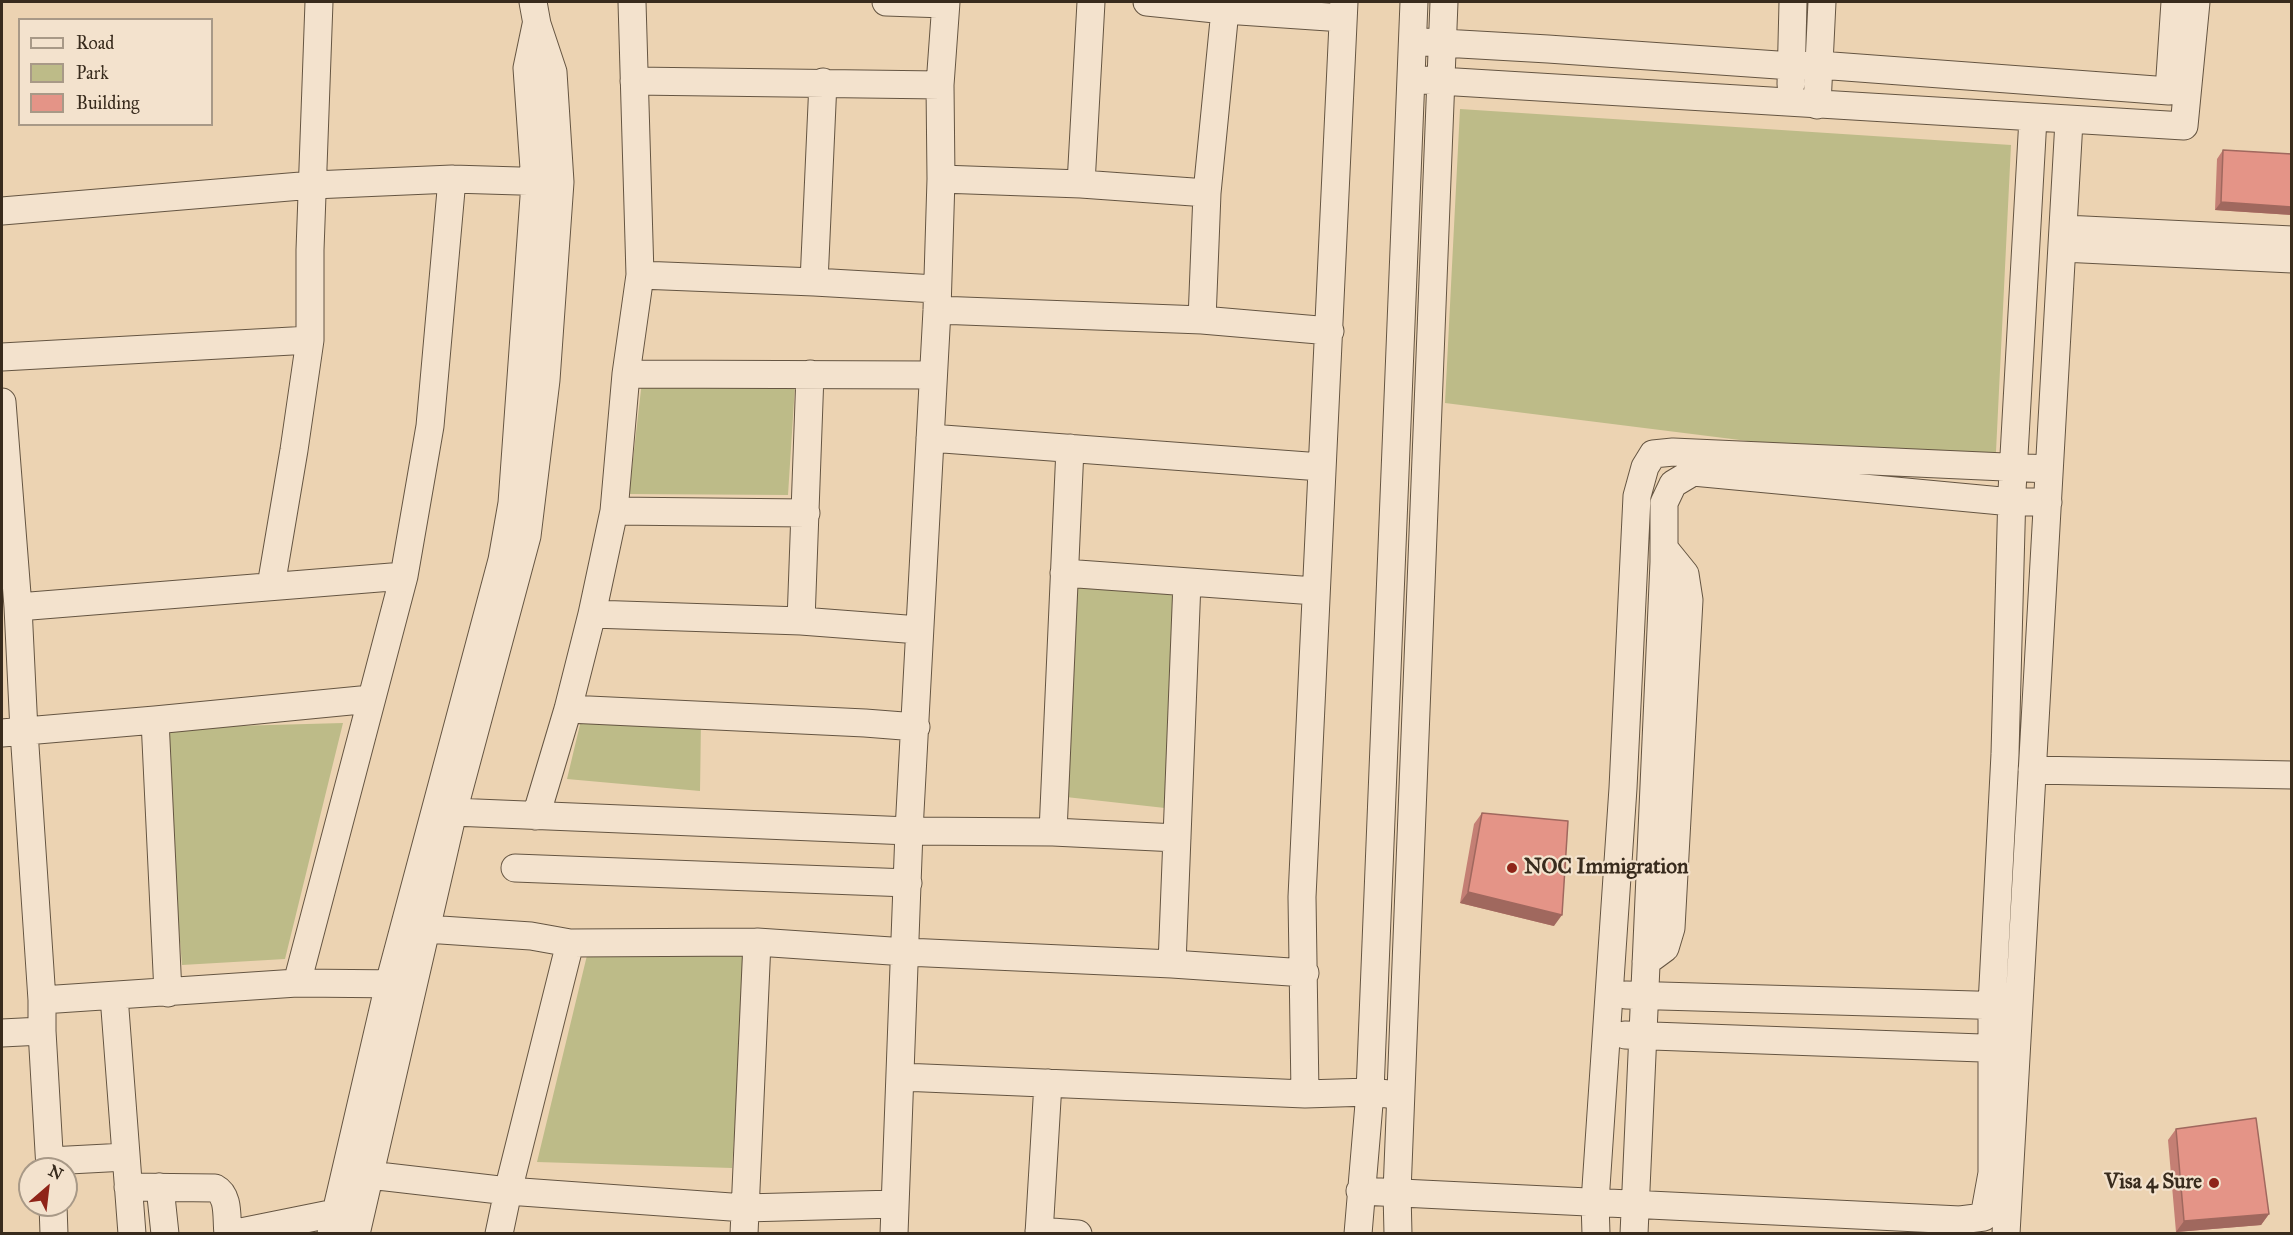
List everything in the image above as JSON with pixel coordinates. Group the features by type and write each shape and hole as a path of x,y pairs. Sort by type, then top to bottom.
{"street":[{"path":"271,586 310,340 319,2"},
{"path":"536,816 568,709 592,614 614,511 626,374 639,275 632,2"},
{"path":"886,2 945,3 940,85 936,300 909,831 894,1233"},
{"path":"1081,184 1091,2"},
{"path":"1147,2 1225,10 1343,10 1330,331 1321,467 1302,897 1305,973 1305,1094"},
{"path":"1358,1233 1370,1092 1414,2"},
{"path":"1398,1233 1397,1192 1444,2"},
{"path":"1793,2 1792,66 1804,104"},
{"path":"1804,104 1819,64 1822,2"},
{"path":"2175,2 2169,91 2184,126"},
{"path":"2184,126 2196,2"},
{"path":"1202,320 1207,193 1225,10"},
{"path":"401,984 426,929 453,812 527,536 546,380 548,183 553,72 535,13"},
{"path":"1413,42 1792,66 1819,64 2169,91"},
{"path":"1548,49 1552,88"},
{"path":"1410,79 2069,121 2184,126"},
{"path":"634,81 940,85"},
{"path":"814,282 823,82"},
{"path":"2006,1233 2005,1049 1992,1005 2005,754 2012,502 2033,118"},
{"path":"1360,1191 1960,1220 1989,1225 2005,1049 2019,1007 2069,121"},
{"path":"297,983 404,576 430,426 452,179"},
{"path":"2,211 313,185 452,179 548,183"},
{"path":"940,179 1081,184 1207,193"},
{"path":"356,1233 357,1174 508,530 548,183"},
{"path":"2063,239 2292,240"},
{"path":"2063,239 2292,259"},
{"path":"639,275 814,282 936,300 1330,331"},
{"path":"2,357 310,340"},
{"path":"626,374 932,375"},
{"path":"801,621 810,374"},
{"path":"2,402 18,607 13,732 42,999 50,1157"},
{"path":"930,438 1321,467"},
{"path":"1053,832 1070,448"},
{"path":"1596,1233 1595,1202 1623,788 1637,496 1645,467 1654,454 1673,452 2049,469"},
{"path":"1654,454 1673,484"},
{"path":"1634,1233 1664,548 1664,503 1673,484 1693,472 2012,502 2048,502"},
{"path":"614,511 806,513"},
{"path":"1064,573 1315,591"},
{"path":"18,607 404,576"},
{"path":"1172,964 1187,582"},
{"path":"592,614 801,621 919,630"},
{"path":"13,732 372,699"},
{"path":"568,709 865,723 916,728"},
{"path":"155,720 168,993"},
{"path":"2032,770 2292,775"},
{"path":"453,812 909,831 1053,832 1177,838"},
{"path":"515,868 908,883"},
{"path":"426,929 531,936 570,943 757,942 1305,973"},
{"path":"745,1221 757,942"},
{"path":"499,1233 570,943"},
{"path":"42,999 168,993 297,983 401,984"},
{"path":"1610,993 1644,997 2019,1007"},
{"path":"114,996 132,1233"},
{"path":"2,1033 42,1031"},
{"path":"1607,1034 2005,1049"},
{"path":"901,1077 1305,1094 1370,1092 1401,1095"},
{"path":"1048,1083 1039,1232 1078,1233"},
{"path":"78,1162 126,1157"},
{"path":"357,1174 745,1221 895,1204"},
{"path":"128,1187 215,1188 221,1191 225,1198 229,1233 333,1223 357,1174"},
{"path":"160,1187 165,1233"},
{"path":"53,1217 54,1233"}],"green space":[{"path":"1460,109 2011,145 1995,472 1445,403"},
{"path":"642,381 795,385 788,495 629,494"},
{"path":"1078,577 1175,586 1165,808 1066,797"},
{"path":"583,712 701,721 700,791 567,779"},
{"path":"343,723 285,959 182,965 162,728"},
{"path":"590,943 746,948 732,1168 537,1162"}],"building":[{"path":"2223,150 2292,154 2292,207 2221,202"},
{"name":"NOC Immigration","path":"1482,813 1568,821 1562,915 1468,892"},
{"name":"Visa 4 Sure","path":"2256,1118 2269,1214 2184,1221 2176,1129"}],"place":[{"name":"NOC Immigration","path":"1512,868"},
{"name":"Visa 4 Sure","path":"2214,1183"}]}
